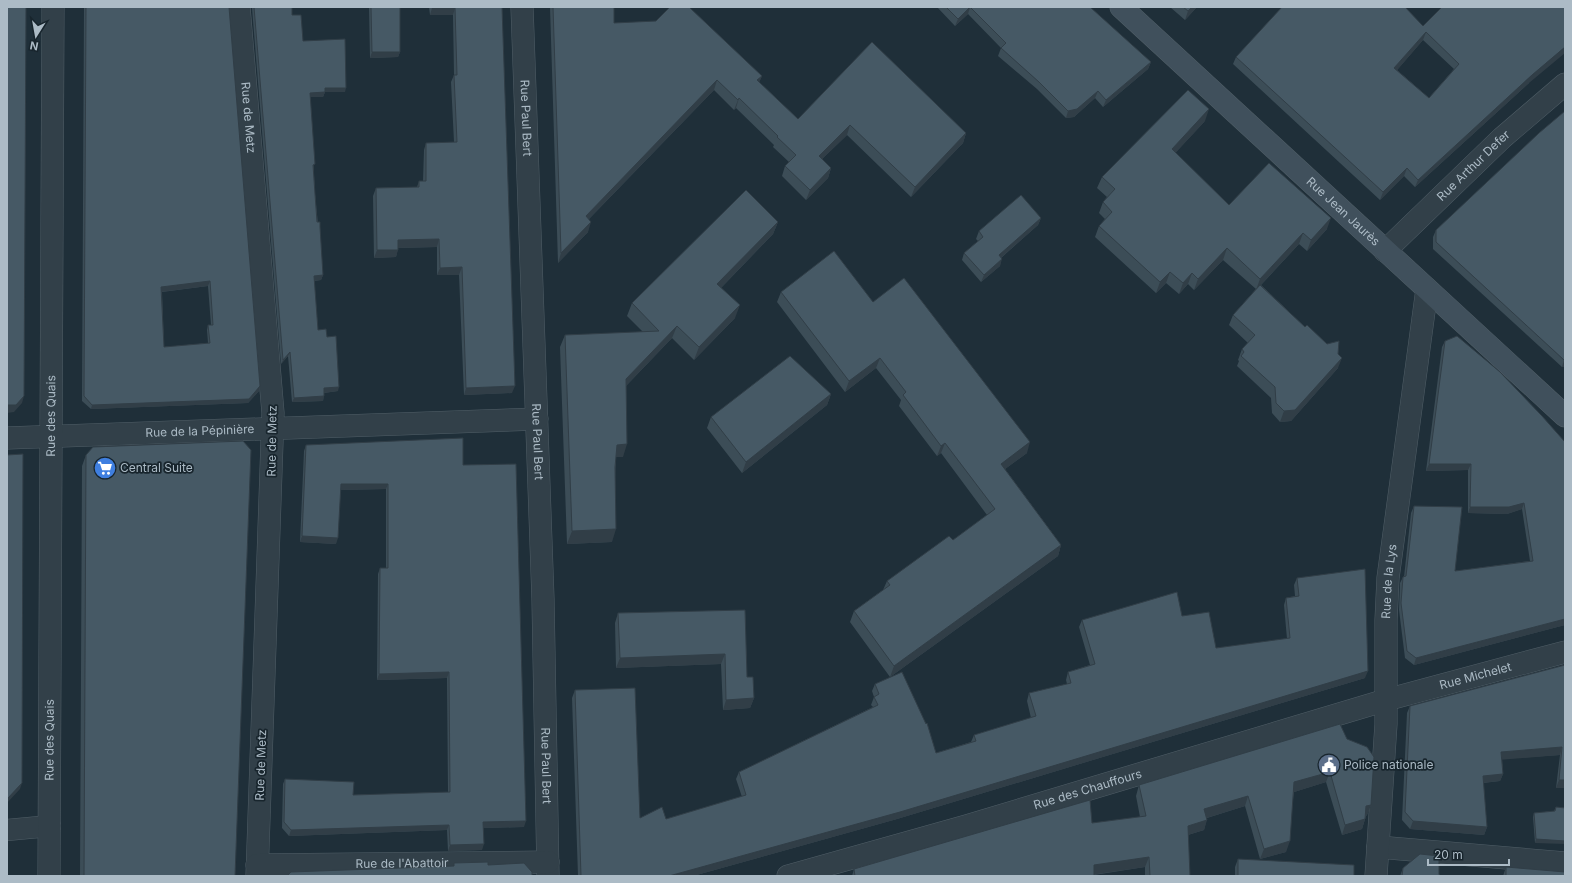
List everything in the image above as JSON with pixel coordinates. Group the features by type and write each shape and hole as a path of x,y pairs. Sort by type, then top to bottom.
{"main road":[{"name":"Rue Jean Jaurès","path":"1120,7 1385,251 1563,412"}],"street":[{"name":"Rue des Quais","path":"49,876 53,7"},
{"name":"Rue de Metz","path":"239,7 273,399 257,870"},
{"name":"Rue Paul Bert","path":"522,7 543,599 548,869"},
{"name":"Rue Arthur Defer","path":"1385,251 1502,138 1565,84"},
{"name":"Rue de la Lys","path":"1376,876 1386,700 1386,614 1388,578 1427,289"},
{"name":"Rue de la Pépinière","path":"7,438 537,419"},
{"name":"Rue Michelet","path":"1386,700 1565,652"},
{"name":"Rue des Chauffours","path":"788,876 974,823 1386,700"},
{"path":"7,830 50,826"},
{"path":"1378,847 1565,863"},
{"name":"Rue de l'Abattoir","path":"257,870 548,869"}],"building":[{"path":"7,7 26,7 24,396 16,405 7,405"},
{"path":"86,7 229,7 260,386 249,399 92,405 84,396","holes":["210,281 213,325 208,325 210,343 164,347 161,287"]},
{"path":"254,7 292,7 292,15 301,15 303,41 345,39 346,88 325,88 325,92 310,93 317,222 320,222 323,275 314,276 318,330 326,329 327,337 336,336 339,387 324,388 324,396 294,398 290,352 283,360"},
{"path":"371,7 400,7 400,52 372,52"},
{"path":"432,7 502,7 515,386 466,388 462,267 440,268 439,239 398,240 398,250 377,250 376,188 419,187 419,181 426,181 426,143 457,142 454,75 457,75 455,8"},
{"path":"553,7 614,7 614,23 656,21 670,7 689,7 762,76 757,80 798,119 872,42 966,133 915,187 850,125 819,156 831,168 810,190 785,166 796,155 739,98 738,100 717,80 586,216 591,222 561,253"},
{"path":"946,7 970,7 958,19"},
{"path":"970,7 1090,7 1151,62 1106,100 1098,91 1077,109 1068,111 1039,82 1001,48 1006,43"},
{"path":"1183,7 1192,7 1188,11"},
{"path":"1282,7 1405,7 1423,26 1442,7 1565,7 1565,47 1532,75 1418,180 1407,168 1383,192 1236,57","holes":["1426,32 1459,64 1429,98 1394,68"]},
{"path":"1188,90 1209,109 1172,149 1229,205 1269,163 1331,218 1311,240 1303,233 1260,279 1227,248 1198,279 1192,273 1183,283 1170,272 1160,282 1099,226 1112,212 1103,202 1115,189 1102,177"},
{"path":"1565,111 1564,360 1436,242 1436,230 1539,133"},
{"path":"746,190 778,222 717,284 740,305 699,347 677,326 626,379 627,444 617,445 615,467 616,529 572,531 565,335 659,331 632,303"},
{"path":"1021,195 1041,218 999,255 1002,259 984,275 964,253 983,237 979,231"},
{"path":"834,251 873,302 904,278 1030,442 1001,464 1061,545 894,666 854,611 890,585 887,581 949,536 953,540 995,509 945,443 941,446 903,395 906,392 880,358 849,381 781,292"},
{"path":"1260,285 1305,327 1307,325 1327,344 1339,341 1338,354 1342,358 1295,410 1284,411 1276,403 1275,387 1241,356 1244,352 1242,349 1255,335 1233,315"},
{"path":"1457,336 1500,372 1565,442 1565,619 1416,658 1407,651 1401,603 1403,577 1406,576 1414,506 1462,507 1455,571 1533,561 1524,503 1509,507 1470,507 1471,464 1429,464 1445,341"},
{"path":"790,356 831,394 746,462 711,417"},
{"path":"463,438 463,465 516,464 526,821 483,822 484,844 450,845 449,825 291,830 284,822 285,779 354,782 353,795 450,792 449,672 379,674 380,568 388,568 388,484 341,484 338,538 302,536 306,445"},
{"path":"243,441 251,450 235,876 84,876 86,455 93,447"},
{"path":"23,454 22,783 7,798 7,455"},
{"path":"1365,569 1368,671 900,812 669,876 581,876 575,690 635,688 640,818 662,807 666,819 746,795 739,772 878,705 874,697 879,694 875,684 902,672 926,724 927,723 936,753 976,741 974,735 1036,716 1029,693 1071,683 1068,672 1095,664 1082,620 1177,592 1182,616 1209,612 1216,648 1290,638 1286,598 1299,596 1297,578"},
{"path":"745,610 747,677 753,677 754,698 726,700 725,654 620,658 618,613"},
{"path":"1565,665 1565,780 1559,780 1562,747 1501,752 1503,774 1483,776 1487,827 1413,821 1405,812 1410,706"},
{"path":"1340,724 1347,739 1367,747 1374,757 1371,805 1366,806 1365,819 1345,825 1330,772 1294,782 1290,841 1264,849 1248,796 1204,809 1207,820 1188,826 1190,876 1150,876 1149,857 1094,865 1094,876 855,876 854,869 1090,800 1092,823 1146,816 1139,785"},
{"path":"1556,807 1565,808 1565,841 1536,839 1534,813 1555,811"},
{"path":"1420,854 1439,856 1440,876 1402,876 1403,868"},
{"path":"1238,859 1354,865 1354,876 1238,876"},
{"path":"488,862 488,865 524,863 532,872 532,876 287,876 291,872 454,866 454,863"},
{"path":"1506,867 1565,872 1565,876 1506,876"}],"place":[{"name":"Central Suite","path":"105,468"},
{"name":"Police nationale","path":"1329,765"}]}
